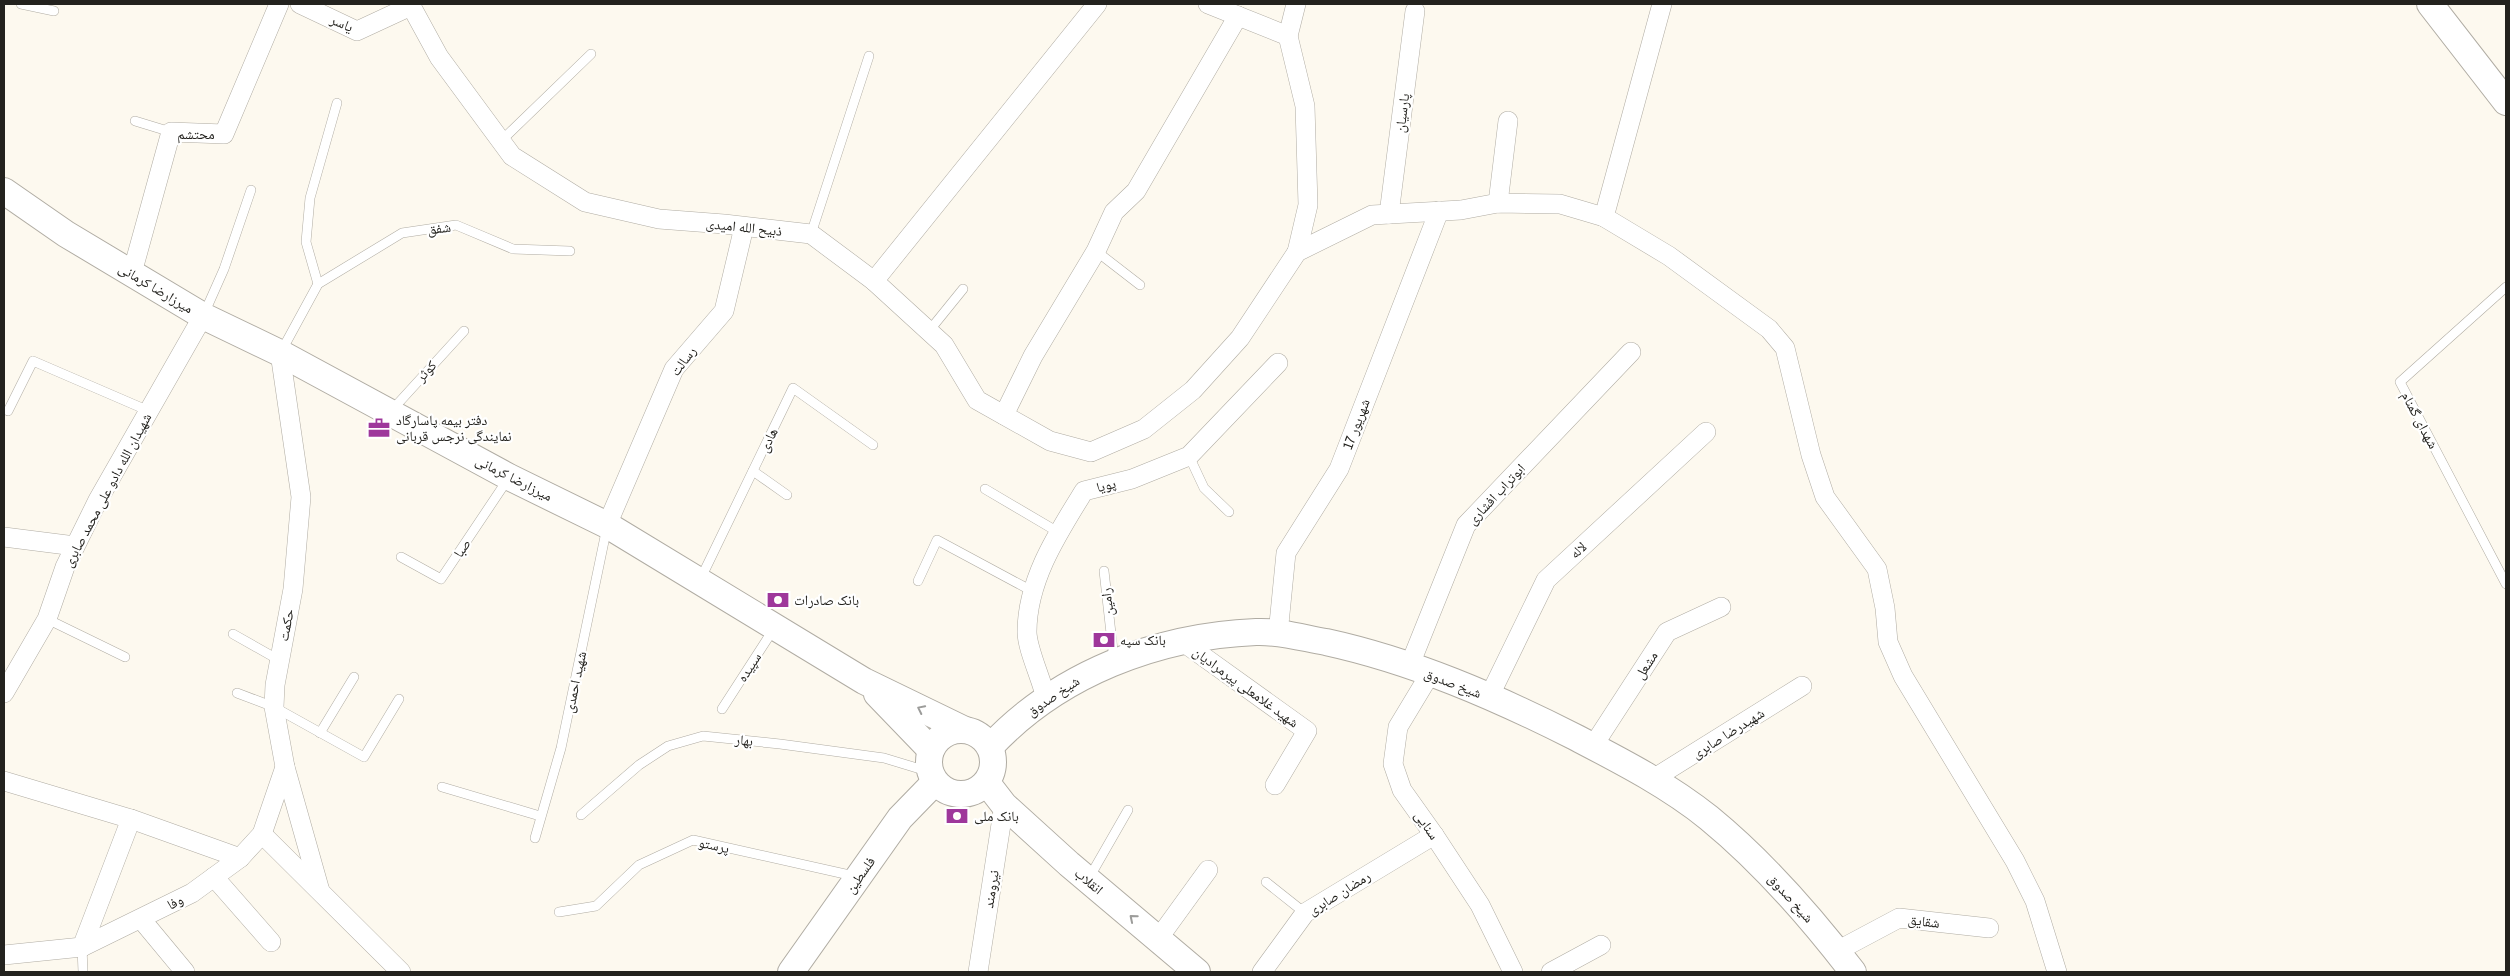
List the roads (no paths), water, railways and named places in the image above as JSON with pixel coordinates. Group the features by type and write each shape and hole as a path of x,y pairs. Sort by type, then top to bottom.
{"main road":[{"path":"2430,4 2506,102"},
{"name":"میرزارضا کرمانی","path":"4,192 66,234 203,316 280,353 509,477 607,525 864,681"},
{"name":"شیخ صدوق","path":"990,747 1006,730 1046,699 1076,679 1114,663 1166,645 1249,633 1294,635 1358,649 1420,670 1521,710 1653,779 1707,817 1778,880 1853,972"},
{"path":"864,681 965,730 975,733 990,747 994,765 987,783 980,790 961,795 951,794 864,681"},
{"path":"932,768 936,741 944,734 954,730 965,730"},
{"name":"فلسطین","path":"791,972 900,818 932,768"},
{"name":"انقلاب","path":"987,783 1004,805 1088,880 1197,972"}],"street":[{"name":"محتشم","path":"132,273 171,132 224,134 279,4"},
{"name":"یاسر","path":"300,4 357,30 411,5"},
{"path":"874,281 1097,4"},
{"path":"1208,4 1288,36"},
{"path":"812,234 874,281 944,345 977,400 1050,441 1091,452 1144,429 1193,390 1240,338 1297,252 1308,205 1305,106 1288,36 1296,4"},
{"path":"1604,217 1662,4"},
{"name":"ذبیح الله امیدی","path":"411,5 438,57 512,156 585,202 658,219 812,234"},
{"name":"پارسیان","path":"1389,214 1416,11"},
{"path":"1004,415 1033,356 1096,251 1114,212 1136,191 1238,16"},
{"path":"1498,202 1508,121"},
{"path":"1297,252 1372,215 1439,211 1498,202 1560,204 1604,217 1669,256 1769,329 1785,348 1811,455 1825,497 1877,568 1885,608 1888,642 1903,676 2015,861 2035,901 2058,972"},
{"name":"17 شهریور","path":"1278,634 1286,553 1339,469 1439,211"},
{"name":"رسالت","path":"607,525 674,369 724,311 744,227"},
{"name":"شهیدان الله دادو علی محمد صابری","path":"5,688 47,619 64,567 75,546 203,316"},
{"name":"ابوتراب افشاری","path":"1420,670 1466,525 1631,352"},
{"name":"حکمت","path":"280,353 301,497 293,588 274,707 285,767 320,892"},
{"name":"پویا","path":"1046,699 1027,634 1032,590 1058,532 1084,491 1132,479 1189,456 1278,363"},
{"name":"لاله","path":"1489,697 1546,580 1706,432"},
{"path":"4,536 75,546"},
{"name":"مشعل","path":"1593,746 1668,632 1720,607"},
{"name":"شهید غلامعلی پیرمرادیان","path":"1183,642 1307,731 1274,785"},
{"name":"سنایی","path":"1420,670 1398,727 1393,764 1402,790 1480,906 1513,972"},
{"name":"شهیدرضا صابری","path":"1653,779 1802,686"},
{"name":"وفا","path":"4,955 82,947 192,893 240,858 262,834 285,767"},
{"path":"4,781 131,819 240,858"},
{"name":"نیرومند","path":"978,972 1004,805"},
{"path":"82,947 131,819"},
{"name":"حکمت","path":"262,834 401,972"},
{"name":"رمضان صابری","path":"1262,972 1305,912 1434,835"},
{"path":"1158,939 1208,870"},
{"path":"214,877 271,942"},
{"name":"شقایق","path":"1836,951 1899,918 1989,928"},
{"path":"141,919 185,972"},
{"path":"1551,972 1601,945"}],"lane":[{"path":"21,4 54,11"},
{"path":"501,141 591,54"},
{"path":"812,234 868,56"},
{"path":"318,284 306,242 310,198 337,103"},
{"path":"135,121 171,132"},
{"path":"203,316 224,269 251,190"},
{"name":"شفق","path":"280,353 318,284 402,233 456,225 513,249 570,251"},
{"path":"1096,251 1140,285"},
{"name":"شهدای گمنام","path":"2506,287 2400,382 2506,584"},
{"path":"929,332 963,289"},
{"name":"کوثر","path":"390,413 464,331"},
{"path":"8,410 33,361 149,411"},
{"name":"هادی","path":"700,580 793,388 873,445"},
{"path":"1189,456 1204,488 1229,512"},
{"path":"753,471 787,495"},
{"name":"صبا","path":"400,557 441,580 509,477"},
{"path":"985,489 1058,532"},
{"name":"شهید احمدی","path":"535,838 561,748 607,525"},
{"path":"918,581 937,540 1032,590"},
{"name":"رامین","path":"1104,571 1114,663"},
{"path":"47,619 125,657"},
{"name":"سپیده","path":"722,709 776,626"},
{"path":"233,634 280,660"},
{"path":"320,733 354,677"},
{"path":"238,693 274,707 364,757 399,699"},
{"name":"بهار","path":"581,815 646,760 668,746 703,736 884,758 932,768"},
{"path":"442,787 540,816"},
{"path":"1088,880 1128,810"},
{"name":"پرستو","path":"559,912 596,906 639,865 693,840 858,877"},
{"path":"1266,882 1305,912"},
{"path":"82,947 84,972"}],"place":[{"name":"دفتر بیمه پاسارگاد نمایندگی نرجس قربانی","path":"379,428"},
{"name":"بانک صادرات","path":"778,600"},
{"name":"بانک سپه","path":"1104,640"},
{"name":"بانک ملی","path":"957,816"}]}
